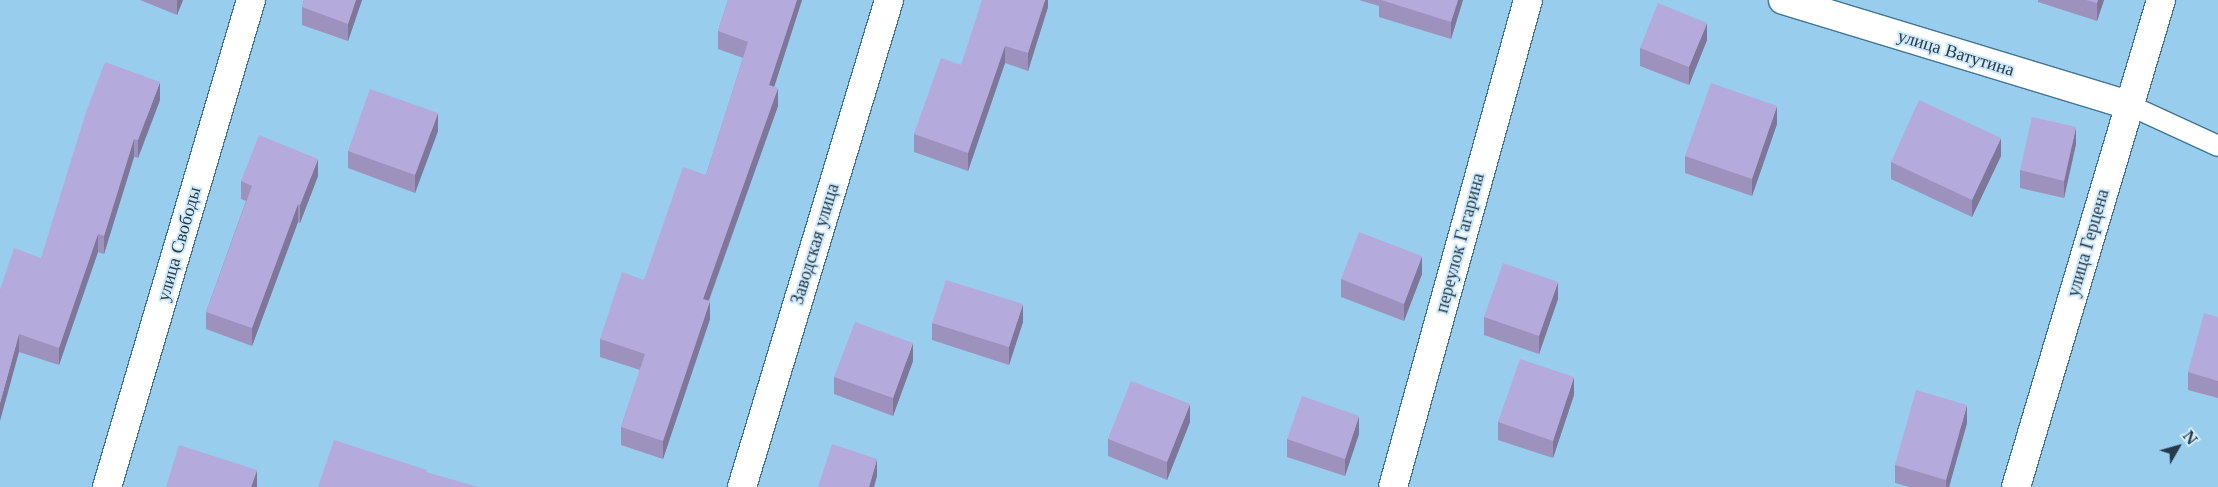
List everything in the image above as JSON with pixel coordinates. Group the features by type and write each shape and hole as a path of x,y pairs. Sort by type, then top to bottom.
{"street":[{"name":"улица Свободы","path":"107,487 251,0"},
{"name":"Заводская улица","path":"742,487 889,0"},
{"name":"переулок Гагарина","path":"1393,487 1528,0"},
{"name":"улица Ватутина","path":"1783,0 2129,105"},
{"name":"улица Герцена","path":"2016,487 2160,0"}],"lane":[{"path":"2129,105 2218,146"}],"building":[{"path":"304,0 356,0 348,24 302,7"},
{"path":"728,0 797,0 769,85 778,88 703,299 710,301 663,441 621,427 645,354 600,339 622,272 644,280 683,167 706,175 748,42 718,31"},
{"path":"982,0 1045,0 1028,53 1005,46 968,153 914,134 941,58 961,65"},
{"path":"1381,0 1458,0 1451,22"},
{"path":"2086,0 2098,0 2097,3"},
{"path":"1658,3 1707,23 1689,67 1640,48"},
{"path":"105,62 160,82 138,140 134,139 104,236 98,234 59,348 19,334 0,403 0,290 14,248 41,258 86,112"},
{"path":"1711,83 1777,106 1752,179 1685,156"},
{"path":"370,89 438,113 415,175 348,151"},
{"path":"1919,100 2001,138 1972,200 1891,162"},
{"path":"2032,117 2076,127 2064,181 2020,170"},
{"path":"259,135 318,159 300,205 298,204 252,328 206,312 252,186 241,181"},
{"path":"1359,232 1422,256 1404,304 1341,279"},
{"path":"1503,263 1558,282 1539,336 1484,317"},
{"path":"946,280 1023,304 1009,347 932,323"},
{"path":"2204,313 2218,317 2218,381 2188,372"},
{"path":"855,322 913,343 893,398 834,377"},
{"path":"1520,359 1574,377 1553,441 1498,422"},
{"path":"1131,381 1190,404 1167,462 1108,439"},
{"path":"1916,390 1967,405 1946,480 1895,465"},
{"path":"1302,396 1359,416 1345,459 1287,439"},
{"path":"334,440 427,470 426,472 478,487 318,487"},
{"path":"832,444 877,459 869,487 818,487"},
{"path":"179,445 257,470 251,487 166,487"}]}
